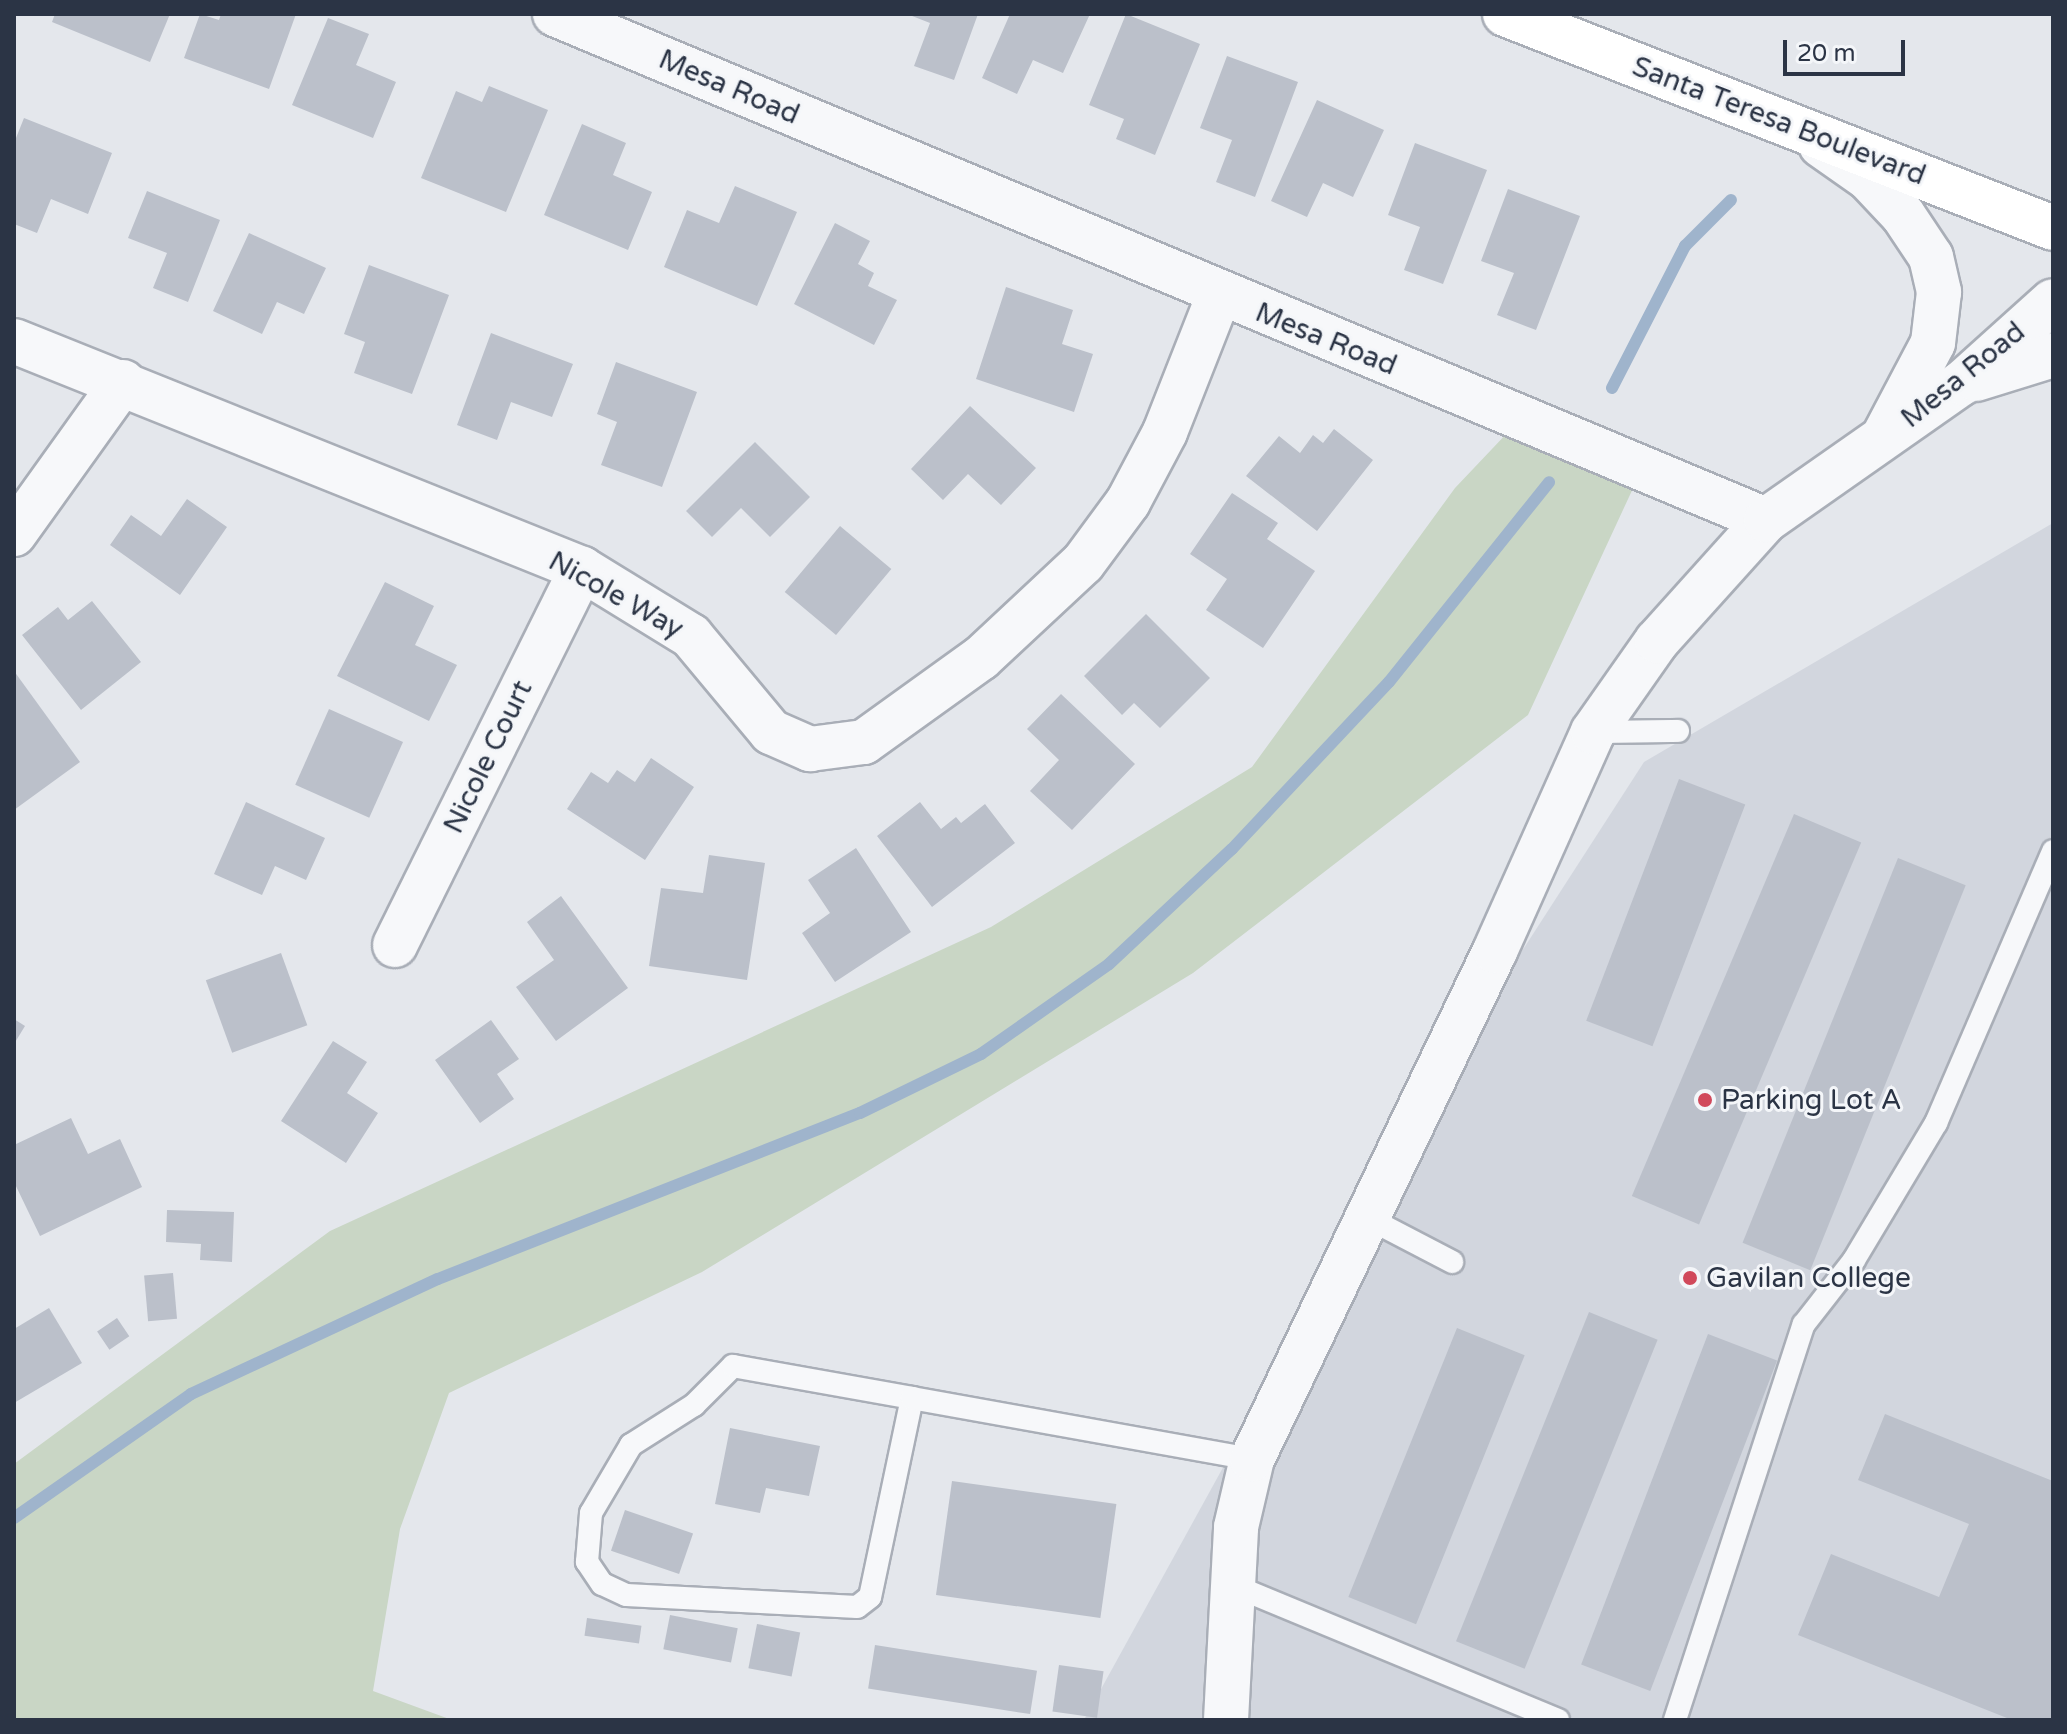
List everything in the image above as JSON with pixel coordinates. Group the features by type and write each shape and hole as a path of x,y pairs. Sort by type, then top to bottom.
{"main road":[{"name":"Santa Teresa Boulevard","path":"1505,14 2053,228"}],"street":[{"name":"Mesa Road","path":"555,14 1219,295 1766,520 1962,383 2053,301"},
{"path":"1799,129 1868,178 1903,215 1931,257 1939,292 1933,343 1883,438"},
{"name":"Nicole Way","path":"14,341 123,382 582,569 691,636 771,732 810,749 864,742 981,658 1083,563 1128,502 1165,432 1219,295"},
{"path":"1962,383 2053,355"},
{"path":"14,534 123,382"},
{"path":"1226,1720 1230,1584 1236,1527 1252,1459 1368,1218 1593,732 1657,641 1766,520"},
{"name":"Nicole Court","path":"395,945 582,569"}],"lane":[{"path":"1593,732 1678,731"},
{"path":"1675,1720 1804,1324 1854,1260 1936,1123 2053,851"},
{"path":"1368,1218 1452,1262"},
{"path":"912,1398 870,1597 857,1607 626,1595 602,1584 587,1562 591,1513 631,1445 694,1405 733,1366 912,1398 1252,1459"},
{"path":"1230,1584 1558,1720"}],"shaded area":[{"name":"Gavilan College","path":"2053,523 2053,1720 1084,1720 1422,1106 1644,762"}],"green space":[{"path":"1510,430 1635,484 1528,715 1193,973 702,1272 449,1393 400,1529 373,1691 452,1720 14,1720 14,1464 330,1231 991,927 1252,767 1455,488"}],"building":[{"path":"55,14 170,14 150,62 52,22"},
{"path":"200,14 219,20 221,14 296,14 269,89 184,58"},
{"path":"907,14 978,14 954,80 914,66 930,23"},
{"path":"1010,14 1090,14 1063,73 1033,60 1017,94 982,78"},
{"path":"1126,14 1200,44 1155,155 1116,139 1124,119 1089,105"},
{"path":"328,18 369,34 356,65 396,82 373,138 292,105"},
{"path":"1227,56 1298,82 1255,197 1216,182 1232,140 1200,128"},
{"path":"489,86 548,110 506,212 421,178 456,91 482,102"},
{"path":"1317,100 1384,130 1353,197 1323,183 1307,217 1271,201"},
{"path":"24,118 112,153 88,214 51,199 37,233 14,224 14,143"},
{"path":"582,124 626,143 613,175 652,192 628,250 544,215"},
{"path":"1415,143 1487,170 1443,284 1404,270 1420,227 1388,215"},
{"path":"735,186 797,212 757,306 664,267 687,210 719,223"},
{"path":"1508,189 1580,216 1536,330 1497,315 1514,273 1481,261"},
{"path":"147,191 220,220 188,302 153,288 167,253 128,238"},
{"path":"835,223 870,241 858,264 874,273 868,286 897,300 874,345 794,304"},
{"path":"249,233 326,268 304,314 277,302 262,334 213,311"},
{"path":"369,265 449,295 412,394 354,373 365,342 344,334"},
{"path":"1006,287 1073,310 1062,344 1093,354 1074,412 976,379"},
{"path":"491,333 573,364 552,417 511,402 497,440 457,425"},
{"path":"616,362 697,392 662,487 601,465 617,422 597,414"},
{"path":"970,406 1036,468 1001,505 968,474 943,500 911,469"},
{"path":"1334,429 1373,460 1317,531 1246,476 1279,436 1300,453 1313,435 1323,443"},
{"path":"755,442 810,497 770,537 741,508 712,537 686,511"},
{"path":"1232,493 1278,523 1267,539 1315,571 1263,648 1206,610 1227,579 1190,554"},
{"path":"187,499 227,527 180,595 110,545 131,515 161,536"},
{"path":"840,526 891,569 836,635 785,592"},
{"path":"385,582 434,606 415,645 457,665 429,721 337,676"},
{"path":"92,601 141,662 81,710 22,635 58,607 68,620"},
{"path":"1146,614 1210,678 1160,728 1134,703 1122,715 1084,676"},
{"path":"14,671 80,762 14,810"},
{"path":"1061,694 1135,764 1072,830 1030,791 1059,760 1027,729"},
{"path":"329,709 403,742 369,818 295,785"},
{"path":"651,758 694,787 645,860 567,809 591,772 608,783 617,770 635,782"},
{"path":"1679,779 1745,804 1652,1046 1586,1021"},
{"path":"246,802 325,838 306,880 275,866 262,895 214,874"},
{"path":"920,802 941,829 956,817 961,823 985,804 1015,843 932,907 877,836"},
{"path":"1794,814 1861,843 1699,1225 1632,1196"},
{"path":"856,848 911,932 835,982 802,933 830,913 808,880"},
{"path":"709,855 765,863 747,980 649,966 661,888 703,893"},
{"path":"1898,858 1966,885 1810,1270 1743,1243"},
{"path":"561,896 628,988 556,1041 516,987 554,960 527,922"},
{"path":"281,953 307,1025 232,1053 206,980"},
{"path":"14,1019 25,1026 14,1044"},
{"path":"491,1020 519,1059 497,1074 514,1099 480,1123 435,1060"},
{"path":"333,1041 367,1062 347,1093 378,1113 346,1163 281,1121"},
{"path":"71,1118 88,1154 120,1139 142,1187 40,1236 14,1182 14,1145"},
{"path":"167,1210 234,1212 232,1262 200,1260 201,1244 166,1242"},
{"path":"173,1273 177,1319 148,1321 144,1276"},
{"path":"49,1308 82,1363 14,1403 14,1329"},
{"path":"1589,1312 1658,1340 1525,1669 1456,1641"},
{"path":"117,1318 129,1336 109,1350 97,1331"},
{"path":"1457,1328 1525,1355 1416,1624 1348,1597"},
{"path":"1708,1334 1777,1361 1650,1691 1581,1664"},
{"path":"1885,1414 2053,1481 2053,1720 2012,1720 1798,1635 1831,1554 1939,1597 1969,1524 1858,1480"},
{"path":"730,1428 820,1446 809,1496 766,1488 760,1513 715,1504"},
{"path":"952,1481 1116,1504 1100,1618 936,1595"},
{"path":"625,1510 693,1533 679,1574 611,1551"},
{"path":"670,1615 738,1628 731,1663 663,1649"},
{"path":"587,1618 641,1626 639,1643 584,1636"},
{"path":"757,1624 800,1632 792,1677 748,1668"},
{"path":"875,1645 1037,1671 1030,1714 868,1688"},
{"path":"1059,1665 1104,1671 1097,1718 1052,1712"}],"waterway":[{"path":"1612,388 1685,246 1731,200"},
{"path":"14,1518 191,1394 438,1279 860,1113 981,1054 1109,964 1232,849 1389,682 1549,482"}],"place":[{"name":"Parking Lot A","path":"1705,1100"},
{"name":"Gavilan College","path":"1690,1278"}]}
